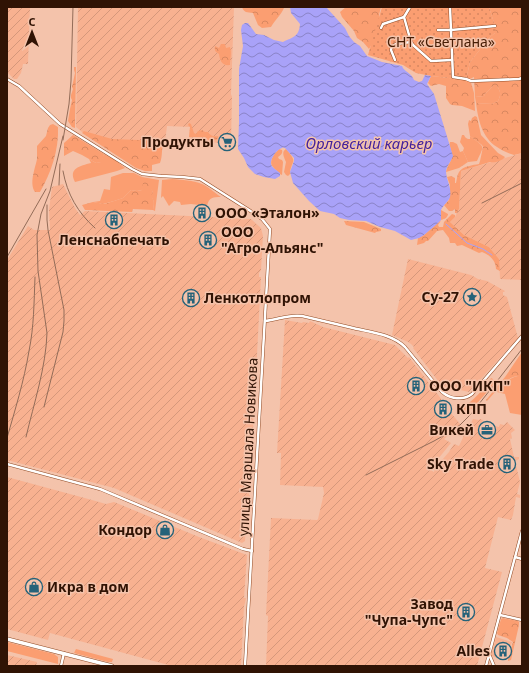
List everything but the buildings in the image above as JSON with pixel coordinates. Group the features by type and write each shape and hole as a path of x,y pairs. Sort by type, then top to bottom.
{"street":[{"path":"381,28 383,24 404,17 410,7"},
{"path":"450,7 453,77 466,79 471,82 522,78"},
{"path":"404,17 411,42 431,61 452,60"},
{"path":"438,30 495,26"},
{"path":"395,60 391,50 392,46 411,42"},
{"name":"улица Маршала Новикова","path":"7,79 19,86 60,124 132,169 142,174 200,179 262,219 270,230 245,666"},
{"path":"265,321 288,316 302,316 394,339 405,346 446,395 456,398 465,398 475,392 522,336"},
{"path":"7,464 100,489 243,549 252,550"},
{"path":"486,666 522,531"},
{"path":"515,557 522,559"},
{"path":"500,615 522,620"},
{"path":"7,639 112,666"},
{"path":"61,666 64,653"},
{"path":"489,653 494,666"}],"shaded area":[{"path":"7,7 30,7 28,64 23,64 21,73 17,79 14,79 7,72"},
{"path":"78,7 234,7 231,142 189,142 190,127 167,126 165,142 111,141 82,132 76,127"},
{"path":"522,153 522,280 500,279 499,259 489,247 464,235 450,222 455,217 459,209 461,171"},
{"path":"63,184 80,215 85,211 251,219 261,228 263,236 261,270 259,273 259,277 261,277 255,394 251,398 251,400 254,401 253,431 251,431 251,440 253,441 250,495 249,508 247,508 245,541 242,543 114,488 7,460 7,260 28,226 34,230 50,230 49,210 52,187"},
{"path":"408,259 471,275 478,279 487,281 505,291 503,292 503,295 507,297 518,338 469,392 442,386 413,348 414,347 408,342 392,335"},
{"path":"285,320 302,323 309,323 310,321 323,327 395,345 408,358 409,357 445,404 448,414 451,413 461,425 444,439 451,443 429,469 434,472 435,468 454,444 459,446 467,429 469,432 471,430 473,427 471,423 473,419 480,419 483,420 482,423 499,427 500,424 504,425 507,422 515,430 511,433 512,438 510,439 514,457 519,457 519,459 515,461 520,482 517,494 520,495 520,498 516,497 511,520 498,517 485,568 502,572 477,666 266,666 268,616 266,615 271,518 317,520 324,493 323,487 280,485 281,453 277,453"},
{"path":"7,477 106,504 114,502 247,555 244,598 246,598 244,606 241,666 172,666 50,633 48,640 7,629"},
{"path":"496,637 512,642 507,660 491,656"},
{"path":"7,655 37,662 36,666 7,666"}],"green space":[{"path":"242,7 284,8 271,27 262,28 258,25 253,13 245,11"},
{"path":"346,7 381,7 379,15 381,29 369,49 357,38 354,31 342,17 340,12"},
{"name":"СНТ «Светлана»","path":"382,7 489,7 495,26 495,33 470,62 466,80 416,73 403,65 368,55"},
{"path":"489,7 522,7 522,153 514,155 505,152 488,139 484,133 478,115 476,103 492,104 498,101 500,94 497,86 493,86 484,96 475,97 474,77 470,79 474,93 475,111 462,106 450,104 446,98 446,86 439,84 431,86 428,83 431,76 466,80 470,62 495,33 495,26"},
{"path":"221,44 225,44 226,48 230,47 230,65 225,65 222,62 219,54 215,50 215,46 219,48"},
{"path":"74,67 76,67 75,128 72,127 68,121 75,73"},
{"path":"493,86 497,86 500,92 498,101 492,104 476,103 475,97 484,96"},
{"path":"475,116 477,117 481,135 498,153 505,157 502,160 461,171 459,209 457,213 455,213 455,209 449,211 444,205 449,200 450,185 447,177 451,176 455,178 456,183 458,174 463,168 479,164 483,147 470,136 468,124 469,120 471,121"},
{"path":"189,123 191,124 194,133 196,134 198,131 202,130 208,132 212,136 218,136 218,138 210,141 205,137 189,137"},
{"path":"53,124 58,127 54,161 40,192 35,192 32,180 37,159 37,146 46,136 50,125"},
{"path":"84,131 112,139 164,141 160,163 152,165 152,171 145,171 136,168 82,133"},
{"path":"73,135 104,154 102,162 96,163 73,151 64,156 64,143"},
{"path":"462,135 469,139 470,136 481,145 482,149 477,161 468,162 463,151 464,148 460,142"},
{"path":"450,142 457,144 460,152 463,151 468,162 459,168 446,172 452,157"},
{"path":"279,149 282,150 282,154 278,157 283,162 282,175 274,168 271,162"},
{"path":"286,149 293,160 290,174 288,176 284,172 286,162 283,153"},
{"path":"104,154 125,168 75,182 73,174 76,168 91,163 89,159 96,163 101,162"},
{"path":"123,173 134,173 142,177 159,180 155,211 153,210 154,204 150,196 153,192 150,188 137,191 131,190 123,198 103,204 93,202 100,201 104,189 110,190 111,177"},
{"path":"162,180 187,180 199,183 221,197 212,198 207,206 191,204 181,205 180,202 174,201 169,206 163,196 161,198"},
{"path":"144,181 147,181 153,192 151,196 154,201 153,210 133,209 132,212 85,210 82,205 93,202 104,204 123,198 131,190 142,190"},
{"path":"441,210 448,215 446,218 441,220"},
{"path":"452,214 455,215 450,222 464,235 489,247 499,259 500,271 496,269 495,263 485,253 479,253 462,245 457,246 455,243 450,243 449,238 443,230 437,231 428,241 417,245 418,238 424,235 441,220 438,225 439,227 443,227 444,222"},
{"path":"344,221 364,222 381,229 381,231 375,233 346,225"},
{"path":"522,352 522,376 510,378 486,401 505,377"},
{"path":"522,376 522,415 510,413 505,394 497,392 509,380"},
{"path":"491,378 493,379 494,384 472,409 463,411 461,409 478,395"},
{"path":"503,618 519,622 511,660 508,661 513,642 498,635 497,633 501,619"},
{"path":"7,642 54,654 58,657 58,664 7,651"},
{"path":"76,649 113,659 112,662 108,662 74,653"}],"water":[{"name":"Орловский карьер","path":"290,7 326,7 367,56 382,62 402,66 414,80 419,82 422,81 425,75 431,76 427,84 434,94 453,156 446,171 450,193 449,199 441,210 441,220 419,238 411,240 395,231 366,221 349,220 340,218 334,214 320,211 293,183 290,172 294,158 285,148 278,150 274,154 271,162 273,168 280,173 280,176 275,179 255,174 248,167 238,149 239,69 243,46 241,30 242,25 248,23 256,34 264,35 274,40 283,42 293,38 297,34 300,24 291,13"}],"waterway":[{"path":"446,224 467,243 483,249 492,255"}],"railway":[{"path":"63,140 71,81 73,7"},
{"path":"26,437 42,372 47,333 38,271 37,235 41,214 50,191 63,136"},
{"path":"59,185 60,164"},
{"path":"63,171 70,195 83,216 95,228"},
{"path":"482,203 522,183"},
{"path":"7,257 46,189"},
{"path":"44,407 63,332 64,321 64,310 48,230 47,205"},
{"path":"7,438 22,384 31,342 34,314 35,277"},
{"path":"366,475 434,441 460,425 471,414 522,349"}],"place":[{"name":"Продукты","path":"227,142"},
{"name":"ООО «Эталон»","path":"202,213"},
{"name":"Ленснабпечать","path":"114,220"},
{"name":"ООО \"Агро-Альянс\"","path":"208,240"},
{"name":"Су-27","path":"472,297"},
{"name":"Ленкотлопром","path":"191,298"},
{"name":"ООО \"ИКП\"","path":"416,386"},
{"name":"КПП","path":"443,409"},
{"name":"Викей","path":"487,430"},
{"name":"Sky Trade","path":"507,464"},
{"name":"Кондор","path":"165,530"},
{"name":"Икра в дом","path":"34,587"},
{"name":"Завод \"Чупа-Чупс\"","path":"466,612"},
{"name":"Alles","path":"503,651"}]}
